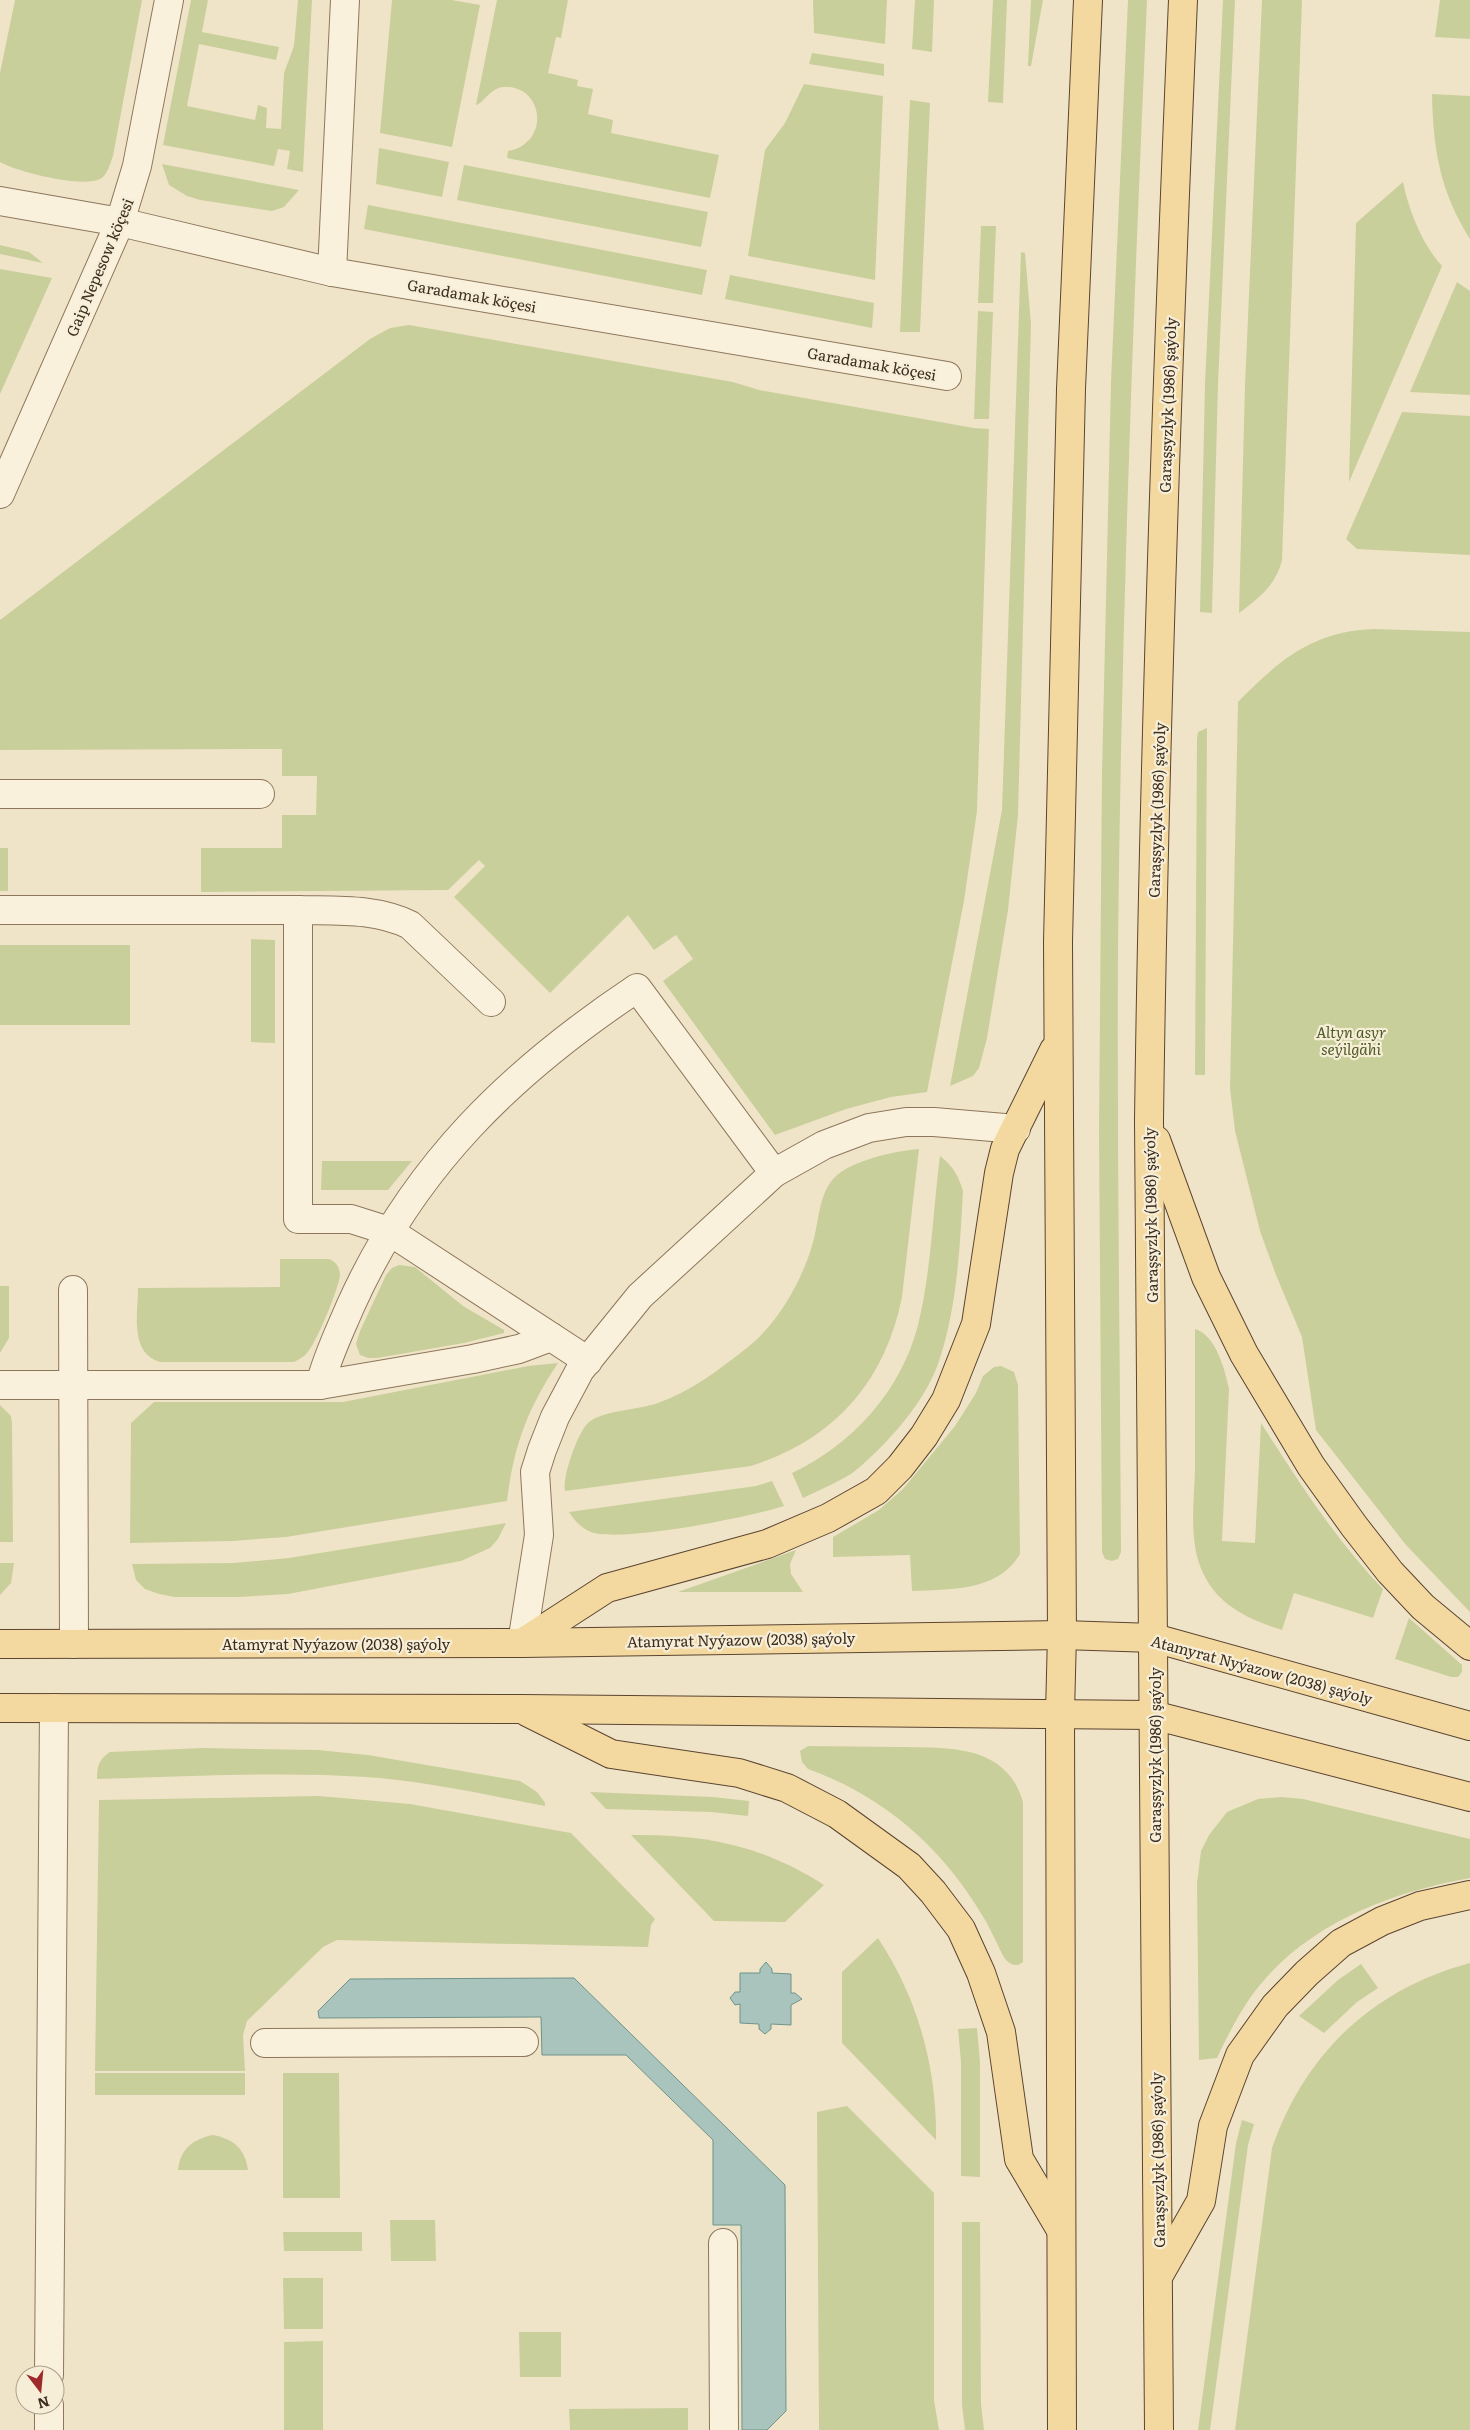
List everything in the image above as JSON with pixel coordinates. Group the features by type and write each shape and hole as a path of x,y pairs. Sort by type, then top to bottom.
{"main road":[{"path":"1062,2430 1060,1713 1062,1634 1057,1044 1070,389 1088,0"},
{"name":"Garaşsyzlyk (1986) şaýoly","path":"1158,2430 1149,1120 1151,954 1167,385 1183,0"},
{"path":"522,1643 607,1588 767,1544 828,1518 876,1491 900,1468 924,1436 946,1400 976,1324 999,1174 1005,1149 1057,1044"},
{"path":"1149,1120 1206,1277 1244,1354 1307,1459 1354,1526 1390,1572 1423,1607 1470,1646"},
{"name":"Atamyrat Nyýazow (2038) şaýoly","path":"0,1644 522,1643 1062,1634 1154,1638 1470,1726"},
{"path":"0,1708 521,1709 1153,1714 1470,1797"},
{"path":"521,1709 611,1754 739,1773 787,1788 837,1814 909,1866 934,1892 961,1929 981,1973 1000,2032 1019,2159 1062,2231"},
{"path":"1158,2276 1201,2201 1212,2126 1240,2055 1275,2006 1307,1973 1341,1943 1382,1921 1420,1906 1470,1895"}],"street":[{"name":"Gaip Nepesow köçesi","path":"0,494 120,222 137,166 169,0"},
{"path":"332,272 345,0"},
{"name":"Garadamak köçesi","path":"0,201 120,222 332,272 947,376"},
{"path":"0,794 260,794"},
{"path":"0,910 298,910 369,912 394,917 410,925 491,1002"},
{"path":"298,910 298,1219 351,1219 389,1231 588,1361"},
{"path":"320,1385 325,1365 362,1280 389,1231 425,1178 488,1106 553,1047 637,988 774,1173"},
{"path":"522,1643 540,1535 535,1472 555,1417 580,1370 640,1296 774,1173 824,1145 869,1128 906,1122 934,1122 1016,1129"},
{"path":"73,1290 74,1644"},
{"path":"0,1385 320,1385 482,1357 519,1349 551,1337"},
{"path":"49,2365 54,1708"},
{"path":"265,2043 524,2042"},
{"path":"723,2243 724,2430"},
{"path":"49,2415 49,2430"}],"green space":[{"path":"15,0 142,0 113,156 107,172 100,179 79,182 50,178 20,170 0,162 0,73"},
{"path":"191,0 208,0 202,32 279,47 276,60 199,44 187,106 255,120 258,105 267,108 266,128 281,129 284,73 294,46 298,0 312,0 303,172 287,169 290,151 278,149 274,166 163,145"},
{"path":"392,0 452,0 480,5 452,147 380,133"},
{"path":"497,0 568,0 561,38 556,37 548,73 578,80 577,86 593,89 588,114 613,120 611,133 719,155 710,198 507,158 508,151 522,146 531,137 536,126 537,115 534,104 527,95 517,89 498,88 476,105"},
{"path":"813,0 887,0 885,44 814,33"},
{"path":"915,0 934,0 932,52 912,49"},
{"path":"993,0 1007,0 1003,103 988,102"},
{"path":"1031,0 1043,0 1031,66 1028,66"},
{"path":"1128,0 1147,0 1132,357 1122,713 1118,951 1121,1552 1118,1559 1112,1561 1105,1559 1102,1552 1099,1130 1102,772 1111,382"},
{"path":"1223,0 1235,0 1218,384 1212,613 1200,612 1205,383"},
{"path":"1262,0 1302,0 1282,560 1276,577 1271,584 1260,596 1239,613 1245,385"},
{"path":"1440,0 1470,0 1470,39 1435,37"},
{"path":"812,53 884,64 884,76 809,64"},
{"path":"804,84 883,96 875,280 748,256 765,150 785,123"},
{"path":"1432,94 1470,96 1470,239 1452,204 1440,170 1434,133"},
{"path":"910,100 930,103 920,332 900,332"},
{"path":"379,148 449,162 442,197 376,184"},
{"path":"162,164 299,190 284,207 272,211 200,200 187,196 169,185"},
{"path":"464,165 708,212 701,247 457,200"},
{"path":"1403,182 1417,227 1428,248 1442,266 1349,482 1356,223"},
{"path":"368,205 707,270 702,295 364,229"},
{"path":"981,226 996,226 993,303 978,303"},
{"path":"0,245 29,252 43,263 0,254"},
{"path":"1021,252 1025,253 1031,324 1018,815 1008,910 987,1038 979,1068 973,1076 950,1086 1002,810"},
{"path":"0,269 52,278 0,394"},
{"path":"730,275 874,303 872,328 725,299"},
{"path":"1457,282 1470,291 1470,395 1410,392"},
{"path":"978,311 993,312 989,419 974,419"},
{"path":"409,325 733,382 759,390 974,428 989,429 977,811 964,901 927,1092 891,1097 846,1109 775,1135 663,981 693,959 676,935 654,950 628,915 550,993 454,897 485,866 479,860 448,890 201,892 201,848 282,848 282,815 316,815 317,776 282,776 282,749 0,750 0,620 370,339 390,328"},
{"path":"1402,412 1470,416 1470,555 1357,549 1346,539"},
{"name":"Altyn asyr seýilgähi","path":"1374,629 1470,632 1470,1612 1406,1545 1316,1430 1302,1337 1260,1231 1235,1131 1230,1088 1238,702 1268,673 1299,650 1333,635"},
{"path":"1207,728 1205,1075 1195,1075 1197,739 1198,732"},
{"path":"0,848 8,848 8,891 0,891"},
{"path":"251,939 275,940 275,1043 251,1042"},
{"path":"0,945 130,945 130,1025 0,1025"},
{"path":"919,1149 902,1297 894,1328 883,1356 869,1381 851,1404 831,1424 807,1441 781,1455 751,1466 565,1491 566,1476 572,1455 580,1435 589,1422 603,1415 658,1403 682,1392 705,1379 727,1363 748,1347 769,1326 779,1314 802,1274 812,1246 822,1201 834,1178 862,1161 886,1154"},
{"path":"940,1156 954,1171 963,1191 954,1299 945,1341 935,1372 909,1415 873,1455 851,1474 803,1498 792,1473 835,1447 854,1431 886,1393 900,1372 910,1349 918,1325 926,1284"},
{"path":"322,1161 412,1161 388,1190 321,1190"},
{"path":"280,1259 329,1259 334,1261 340,1271 339,1280 327,1315 311,1348 303,1357 294,1362 160,1362 150,1357 143,1350 137,1331 138,1288 280,1287"},
{"path":"399,1265 415,1267 463,1306 504,1330 504,1333 464,1343 377,1358 368,1358 360,1355 356,1344 360,1331 386,1275 392,1268"},
{"path":"0,1286 9,1286 9,1338 0,1353"},
{"path":"1195,1329 1209,1338 1214,1346 1222,1363 1229,1389 1222,1541 1255,1543 1261,1423 1333,1530 1383,1589 1373,1618 1294,1593 1282,1630 1258,1622 1237,1610 1210,1586 1199,1563 1193,1523"},
{"path":"558,1363 530,1413 518,1445 507,1501 286,1537 232,1541 130,1543 131,1423 154,1402 343,1402 528,1366"},
{"path":"1001,1366 1014,1372 1018,1385 1020,1554 1011,1566 999,1576 972,1586 912,1591 910,1555 833,1557 833,1537 879,1510 903,1489 955,1426 976,1393 983,1376 994,1367"},
{"path":"0,1405 11,1416 12,1424 13,1542 0,1542"},
{"path":"772,1481 784,1506 716,1522 657,1532 607,1534 591,1532 576,1521 569,1512 756,1486"},
{"path":"506,1523 498,1539 490,1548 461,1561 288,1594 239,1597 175,1597 159,1594 145,1589 136,1580 132,1564 233,1563 289,1558"},
{"path":"796,1550 790,1564 791,1574 803,1592 678,1592"},
{"path":"0,1563 14,1563 11,1583 0,1595"},
{"path":"1409,1618 1462,1665 1462,1672 1458,1677 1451,1677 1395,1659"},
{"path":"808,1746 954,1749 989,1759 1003,1769 1015,1783 1023,1802 1023,1962 1013,1965 1005,1959 985,1920 966,1890 929,1846 908,1826 861,1794 835,1780 808,1769 802,1762 800,1751"},
{"path":"203,1748 318,1750 368,1755 520,1781 537,1792 545,1806 433,1785 333,1775 265,1774 97,1779 99,1763 110,1752"},
{"path":"590,1792 713,1797 749,1801 748,1816 711,1812 606,1809"},
{"path":"319,1796 410,1804 571,1833 655,1919 651,1925 648,1947 337,1940 323,1947 247,2021 243,2035 245,2071 95,2071 99,1800"},
{"path":"1281,1797 1303,1799 1470,1839 1470,1878 1408,1893 1377,1904 1320,1932 1294,1951 1271,1973 1250,1998 1232,2027 1217,2058 1199,2060 1197,1883 1201,1851 1209,1835 1227,1812 1258,1799"},
{"path":"631,1835 683,1837 732,1845 778,1860 824,1885 785,1922 714,1921"},
{"path":"878,1938 904,1985 922,2034 933,2086 936,2140 842,2043 842,1972"},
{"path":"1470,1963 1470,2430 1235,2430 1272,2148 1286,2114 1303,2083 1324,2055 1347,2030 1373,2008 1403,1990 1435,1975"},
{"path":"1361,1964 1378,1988 1357,2002 1324,2033 1299,2016 1338,1980"},
{"path":"977,2028 980,2062 980,2177 961,2176 961,2062 958,2029"},
{"path":"95,2073 245,2073 245,2095 95,2095"},
{"path":"283,2073 339,2073 340,2198 283,2198"},
{"path":"847,2106 934,2193 934,2400 939,2430 819,2430 817,2112"},
{"path":"1242,2120 1254,2124 1248,2145 1210,2430 1198,2430 1236,2143"},
{"path":"213,2135 227,2139 237,2146 244,2156 248,2170 178,2170 182,2156 189,2146 199,2139"},
{"path":"390,2220 435,2220 436,2261 391,2261"},
{"path":"962,2222 980,2222 981,2404 984,2430 965,2430 962,2405"},
{"path":"283,2232 362,2232 362,2251 284,2251"},
{"path":"283,2278 323,2278 323,2329 284,2329"},
{"path":"519,2332 561,2332 561,2377 520,2377"},
{"path":"323,2341 323,2430 284,2430 284,2342"},
{"path":"688,2408 688,2430 570,2430 569,2409"}],"water":[{"path":"766,1962 772,1969 772,1973 791,1974 791,1993 795,1993 802,1999 791,2005 791,2025 771,2024 771,2029 765,2034 759,2029 759,2024 740,2023 740,2004 735,2005 730,1998 735,1992 740,1992 740,1973 760,1973 760,1969"},
{"path":"574,1978 785,2185 786,2411 767,2430 742,2430 741,2225 713,2225 713,2140 626,2055 542,2055 541,2017 319,2018 318,2011 350,1979"}]}
